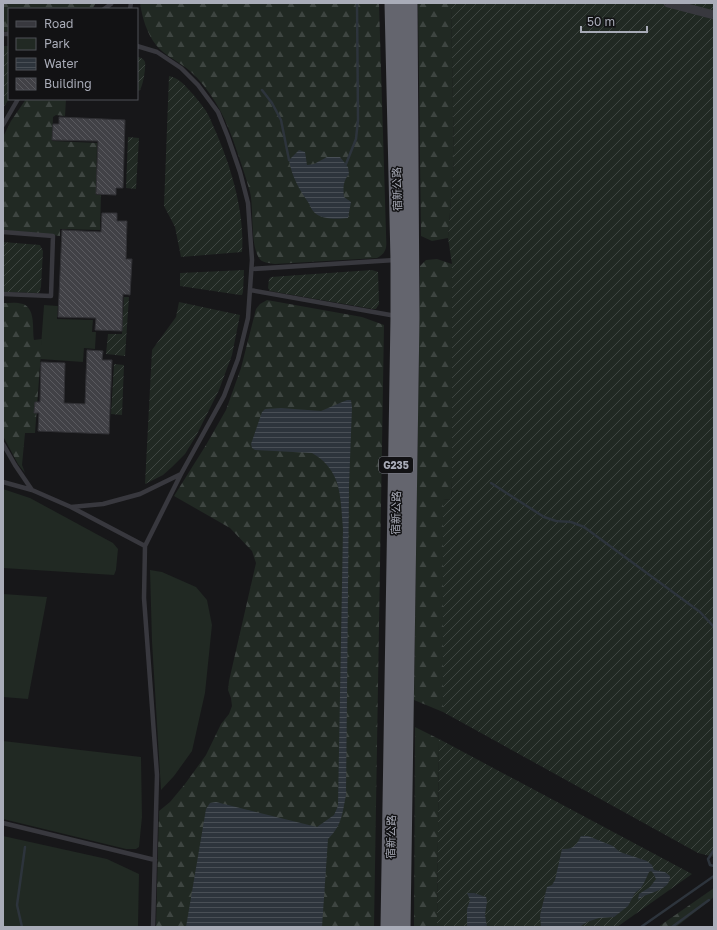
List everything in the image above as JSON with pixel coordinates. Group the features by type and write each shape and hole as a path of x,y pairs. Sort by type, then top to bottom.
{"highway":[{"name":"宿新公路","path":"389,927 399,317 393,3"},
{"name":"宿新公路","path":"402,927 411,317 409,3"}],"street":[{"path":"668,3 714,15"}],"lane":[{"path":"138,46 157,52 181,68 198,85 218,112 240,172 248,203 252,268 248,318 238,359 230,381 224,396 181,474 145,546 144,598 157,775 153,927"},
{"path":"3,126 17,100"},
{"path":"3,232 53,236 51,296 3,294"},
{"path":"252,268 399,260"},
{"path":"250,290 399,317"},
{"path":"3,444 32,490"},
{"path":"71,507 104,504 140,494 181,474"},
{"path":"3,482 32,490 71,507 145,546"},
{"path":"3,822 155,860"}],"green space":[{"path":"3,3 96,3 93,8 8,8 8,32 3,31"},
{"path":"140,3 379,3 386,244 385,250 381,256 377,258 275,264 260,260 254,244 250,192 225,121 216,102 197,78 164,52 153,41 145,25"},
{"path":"418,3 451,3 454,160 448,238 432,241 421,236"},
{"path":"451,3 714,3 714,857 698,853 443,712 443,500 451,499 452,481 452,264 448,238 454,160"},
{"path":"3,46 8,46 8,100 3,108"},
{"path":"138,57 145,62 145,72 140,90 138,91"},
{"path":"169,76 178,79 200,103 209,116 221,144 236,190 241,222 242,252 181,257 175,227 164,206"},
{"path":"25,100 66,100 65,116 56,115 53,117 52,141 97,143 96,195 101,195 100,230 60,229 60,236 3,230 3,137 11,121"},
{"path":"128,137 139,138 136,189 126,188"},
{"path":"3,242 40,245 43,251 41,287 39,293 3,292"},
{"path":"437,259 452,264 452,481 451,499 443,500 443,712 414,700 420,266 426,260"},
{"path":"244,270 242,295 180,286 180,273"},
{"path":"372,270 378,272 379,304 376,309 270,291 268,288 269,279 271,277"},
{"path":"124,297 129,297 125,356 106,354 108,334 122,334"},
{"path":"267,300 362,317 384,325 374,927 156,927 159,811 170,802 206,755 221,724 229,714 232,706 228,690 229,681 256,563 252,551 230,528 174,496 226,410 241,368 256,309 260,304"},
{"path":"179,302 240,315 232,355 219,390 196,436 185,454 172,467 163,475 145,484 152,350 176,317"},
{"path":"3,303 18,303 27,307 32,315 34,340 42,339 35,433 25,433 22,465 25,473 18,464 3,436"},
{"path":"44,305 58,306 57,319 93,320 92,332 96,332 95,349 84,348 83,362 40,359"},
{"path":"114,364 124,365 122,415 111,414"},
{"path":"3,489 30,498 113,543 118,549 116,570 114,575 3,568"},
{"path":"150,570 162,572 196,587 207,600 212,625 205,693 192,751 174,776 161,790 152,642"},
{"path":"3,594 47,597 28,699 3,697"},
{"path":"415,727 439,739 437,927 414,927"},
{"path":"439,739 692,874 617,927 437,927"},
{"path":"3,741 141,757 142,817 139,847 136,849 126,849 3,819"},
{"path":"3,836 107,859 139,874 138,927 3,927"},
{"path":"714,888 714,897 676,927 658,927"}],"water":[{"path":"299,150 305,152 307,165 314,164 327,157 340,157 348,167 349,174 344,185 344,197 351,202 348,218 326,218 313,211 296,182 290,166 289,160"},
{"path":"347,400 351,400 352,407 349,486 346,795 339,824 328,839 322,927 186,927 206,809 210,803 216,802 317,827 334,815 338,806 343,529 338,486 330,468 312,453 255,450 252,448 251,444 262,412 265,409 281,408 321,411"},
{"path":"581,836 588,836 613,846 620,852 647,861 652,865 654,870 665,872 670,876 669,881 663,888 638,900 639,894 650,887 656,879 651,871 649,872 641,888 635,893 628,906 614,917 599,918 587,922 581,926 541,927 540,915 547,887 552,885 555,880 562,849 574,846"},
{"path":"467,893 474,893 486,897 487,901 485,915 487,927 467,927 467,909 470,900"}],"building":[{"path":"59,117 125,120 123,188 116,188 116,195 96,194 98,141 52,140 53,124 59,124"},
{"path":"102,213 117,213 117,221 127,221 126,259 132,259 130,295 123,294 122,331 95,330 96,318 58,317 62,230 101,232"},
{"path":"87,350 103,351 102,360 112,360 109,434 38,431 39,413 34,413 35,402 40,402 41,362 65,363 64,403 85,404"}],"waterway":[{"path":"346,164 356,139 358,120 357,3"},
{"path":"262,90 272,103 281,120 289,160"},
{"path":"491,483 544,517 556,521 571,522 584,527 700,612 714,627"},
{"path":"22,927 17,905 25,847"},
{"path":"714,850 708,859 710,865 714,866"},
{"path":"641,927 714,876"},
{"path":"672,927 709,900"}]}
